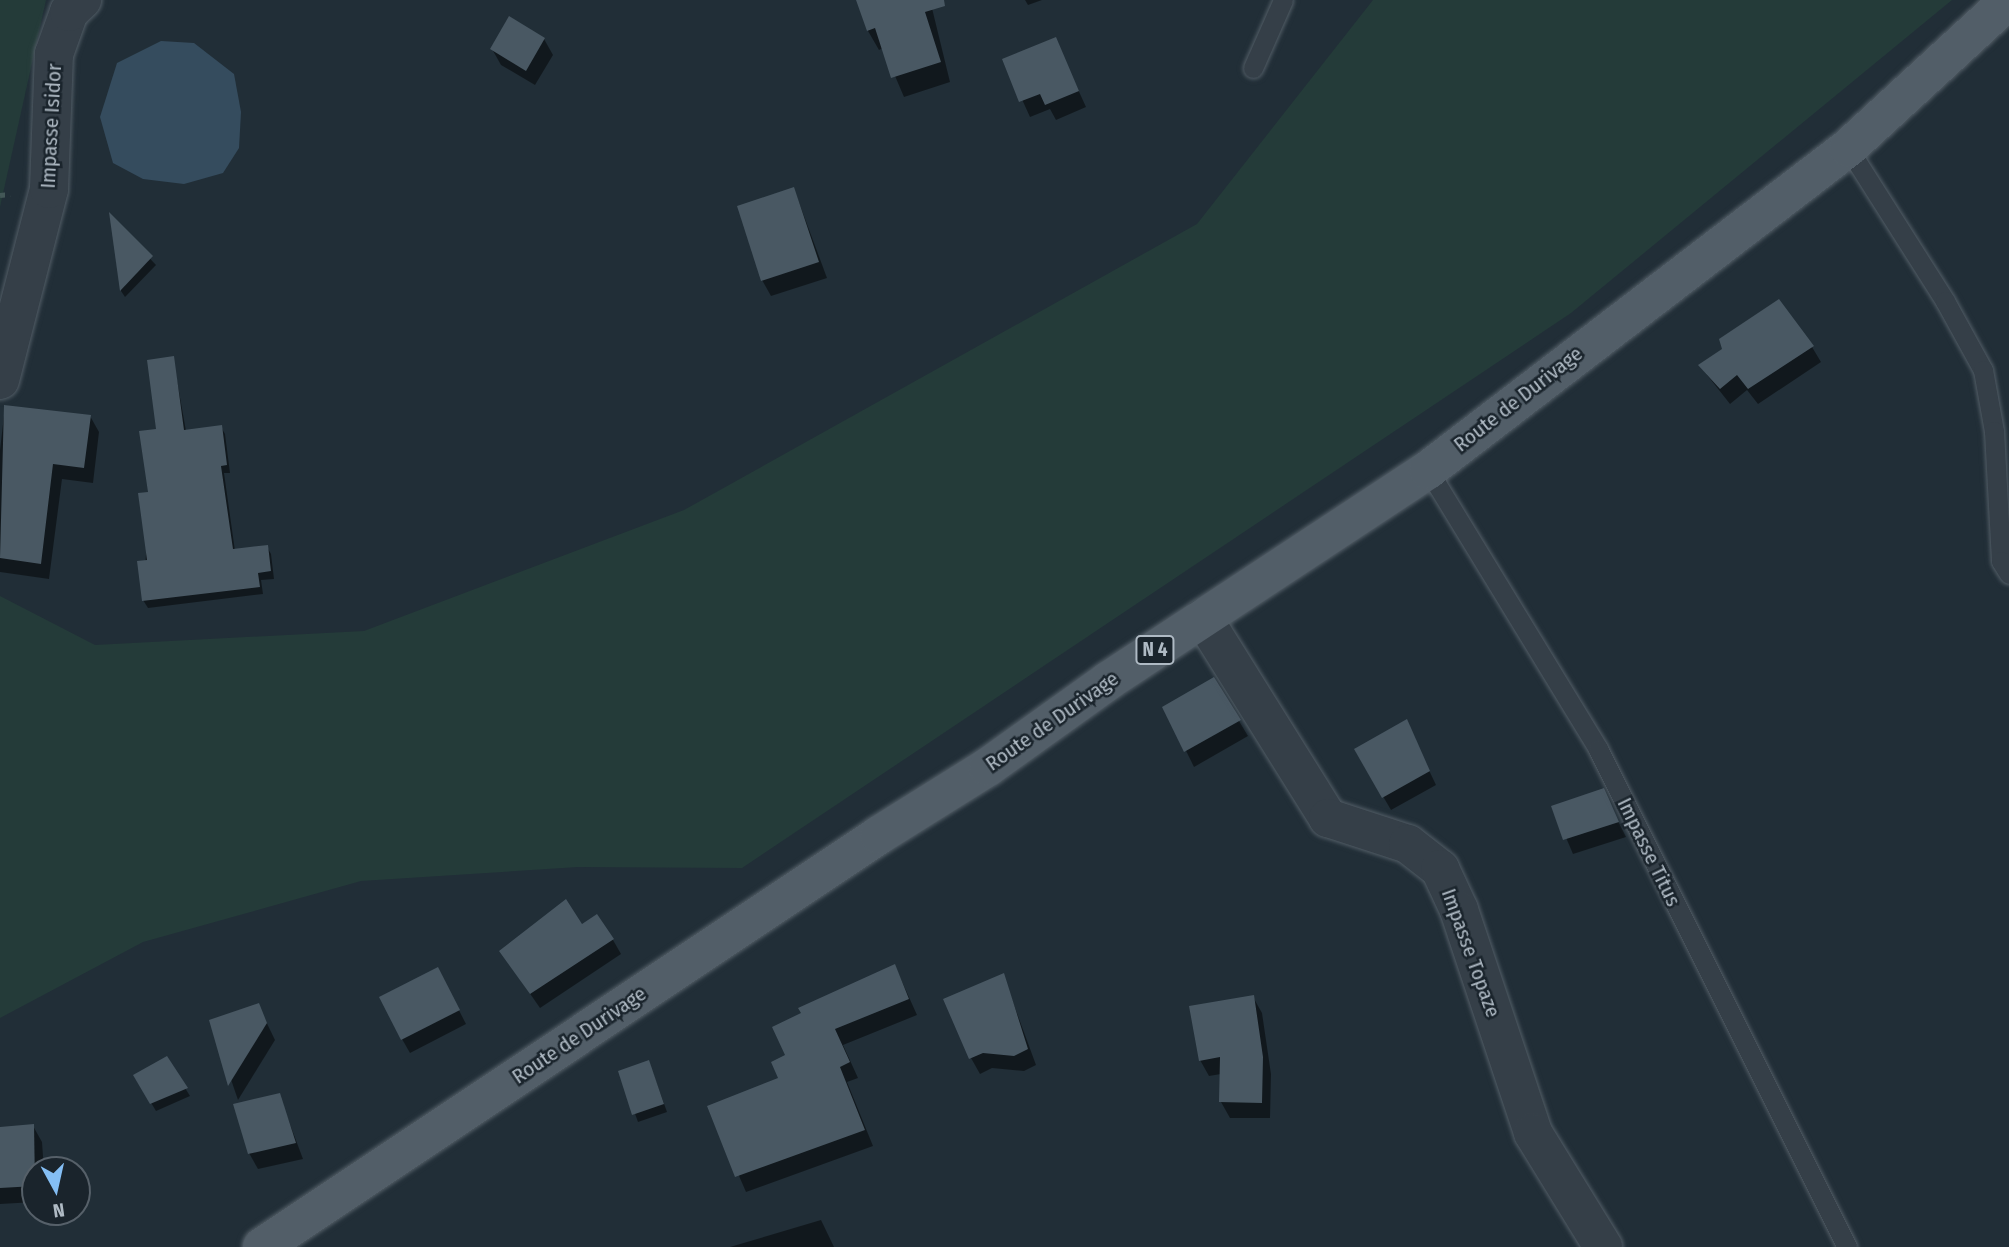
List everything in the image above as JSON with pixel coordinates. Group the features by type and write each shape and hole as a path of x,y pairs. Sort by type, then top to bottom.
{"main road":[{"name":"Route de Durivage","path":"262,1247 879,835 988,767 1203,618 1428,470 1849,148 2009,0"}],"street":[{"name":"Impasse Isidor","path":"0,380 49,189 54,54 69,12 82,0"},
{"name":"Impasse Topaze","path":"1203,618 1328,818 1408,844 1440,869 1459,909 1533,1133 1603,1247"}],"lane":[{"path":"1253,68 1283,0"},
{"path":"1849,148 1945,301 1983,370 1994,431 2001,561 2009,574"},
{"name":"Impasse Titus","path":"1428,470 1598,749 1847,1247"}],"green space":[{"path":"0,0 46,0 0,207"},
{"path":"1373,0 1952,0 1571,313 742,868 578,867 361,881 143,942 0,1018 0,596 95,645 364,631 684,510 1197,224"}],"water":[{"path":"161,41 194,43 234,74 241,112 239,148 223,173 184,184 143,179 113,163 100,117 117,63"}],"building":[{"path":"856,0 944,0 945,6 925,12 941,62 891,78 875,28 867,31"},
{"path":"509,16 545,38 526,71 490,49"},
{"path":"1056,37 1079,91 1045,105 1040,94 1019,102 1002,59"},
{"path":"794,187 819,262 761,281 737,206"},
{"path":"109,212 153,256 120,291"},
{"path":"1779,299 1814,346 1748,389 1737,375 1720,389 1698,365 1722,349 1719,339"},
{"path":"174,356 184,430 222,425 227,465 221,466 233,549 268,545 271,571 258,573 260,587 142,601 137,561 147,560 138,493 148,492 139,431 156,429 147,360"},
{"path":"4,405 91,415 84,468 53,464 41,564 0,558"},
{"path":"1214,677 1241,720 1184,752 1162,707"},
{"path":"1407,719 1430,771 1382,798 1354,749"},
{"path":"1604,788 1619,822 1563,840 1551,806"},
{"path":"566,899 582,924 597,914 614,939 530,994 499,951"},
{"path":"895,964 909,999 835,1029 850,1062 840,1067 865,1130 735,1177 707,1106 778,1078 771,1062 785,1055 772,1027 801,1013 798,1008"},
{"path":"438,967 460,1010 401,1040 379,997"},
{"path":"1004,973 1028,1049 1014,1056 983,1053 969,1059 943,999"},
{"path":"1254,995 1263,1057 1262,1103 1219,1102 1220,1057 1199,1061 1189,1006"},
{"path":"259,1003 267,1023 228,1086 209,1020"},
{"path":"167,1056 188,1088 150,1104 133,1075"},
{"path":"649,1060 664,1104 632,1115 618,1071"},
{"path":"280,1093 296,1143 248,1154 233,1104"},
{"path":"34,1124 35,1156 21,1156 21,1187 0,1188 0,1127"}]}
